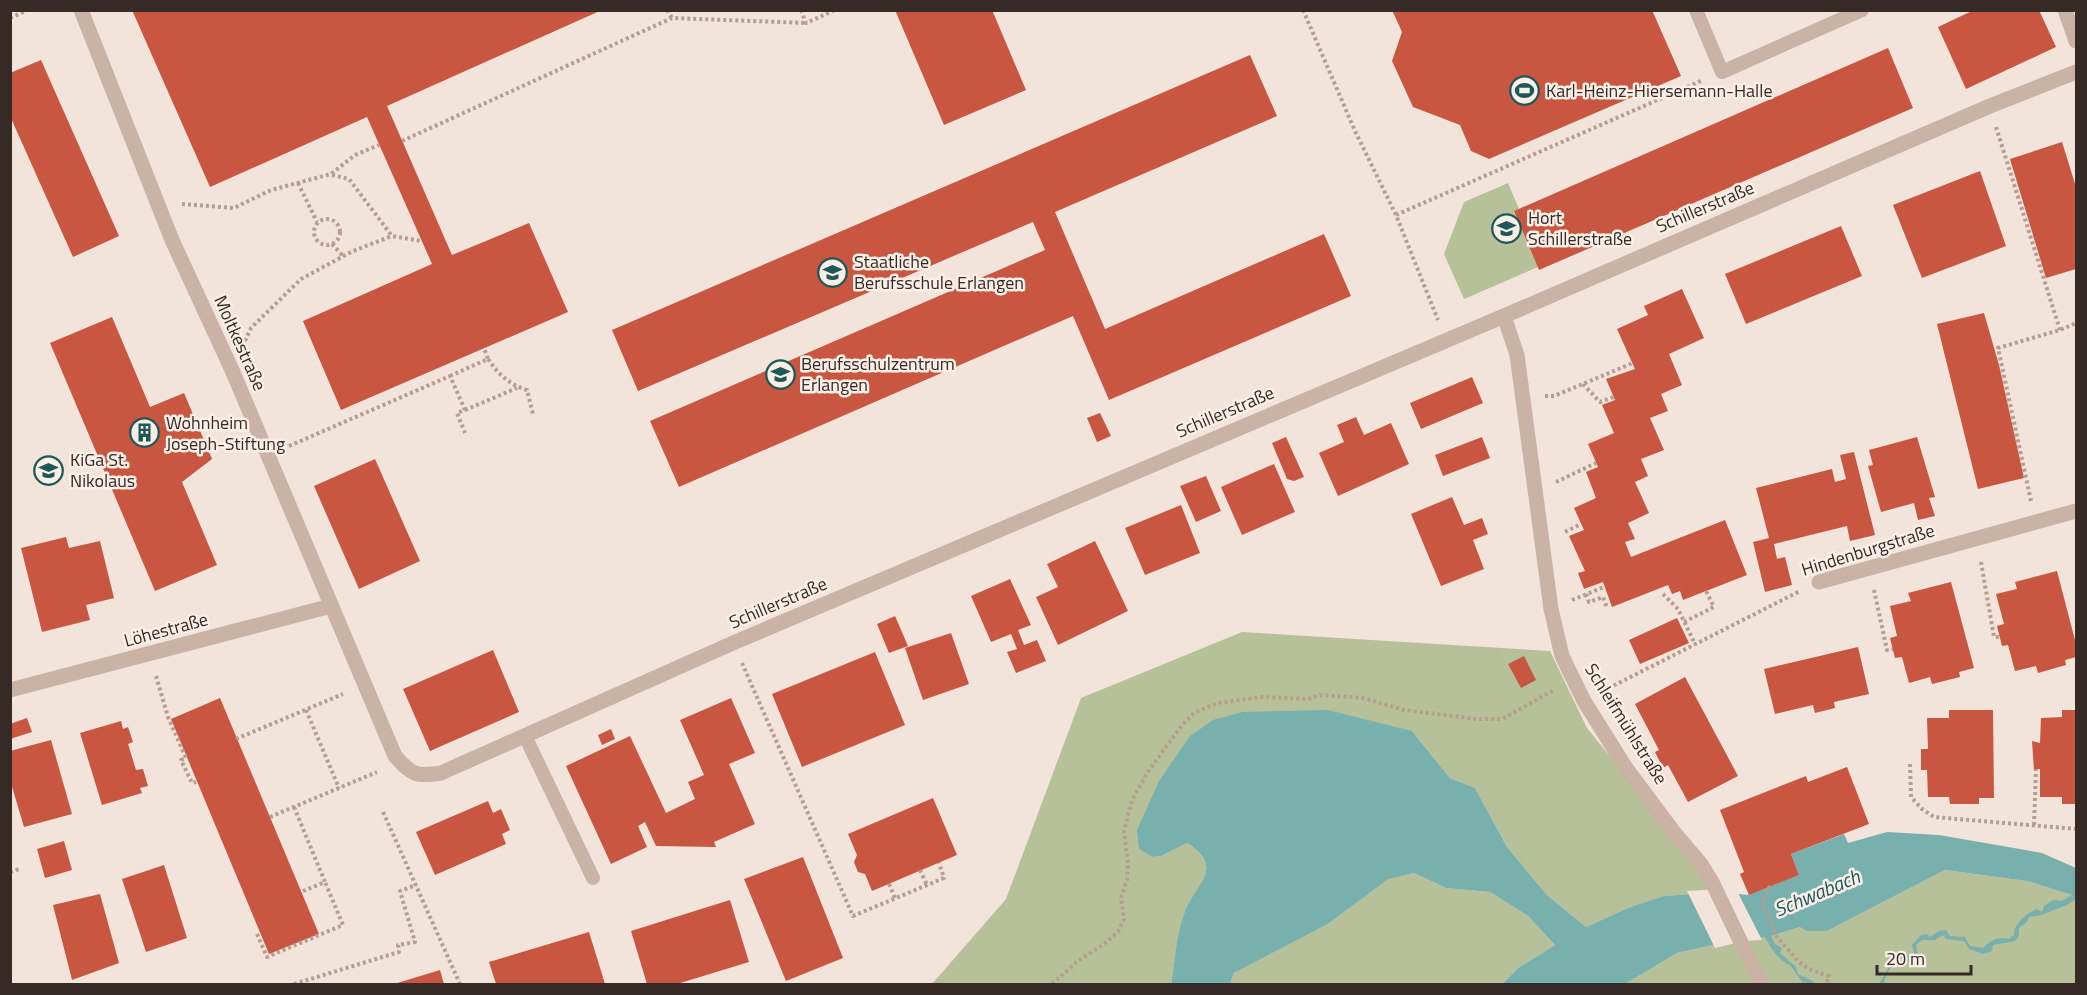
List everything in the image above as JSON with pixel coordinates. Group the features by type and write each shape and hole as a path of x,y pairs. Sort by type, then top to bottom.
{"street":[{"name":"Moltkestraße","path":"81,10 157,203 232,370 398,759"},
{"path":"2065,10 2076,40"},
{"name":"Schillerstraße","path":"398,759 410,772 426,775 441,773 733,643 1445,339 1504,316 1990,106 2076,72"},
{"name":"Schleifmühlstraße","path":"1504,316 1516,355 1551,609 1562,656 1584,701 1626,768 1701,864 1712,882 1761,984"},
{"name":"Hindenburgstraße","path":"1819,582 2076,511"},
{"name":"Löhestraße","path":"10,690 331,606"}],"lane":[{"path":"1695,10 1722,72 1862,10"},
{"path":"525,736 593,878"}],"path":[{"path":"10,18 28,10"},
{"path":"667,10 672,18"},
{"path":"801,10 806,22"},
{"path":"402,141 672,18 806,22 835,10"},
{"path":"1303,10 1355,131 1396,215 1445,339"},
{"path":"1396,215 1722,72"},
{"path":"1990,106 2060,330"},
{"path":"157,203 234,207 271,190 331,174 355,155 379,145"},
{"path":"331,174 349,179 392,236"},
{"path":"298,183 317,222 314,230 316,241 322,245 332,244 339,237 339,227 330,219 317,222"},
{"path":"232,370 251,328 301,279 353,250 392,236 421,241"},
{"path":"332,244 343,256"},
{"path":"2036,521 1998,348 2076,323"},
{"path":"483,348 496,371 518,387 527,390 533,414"},
{"path":"267,455 488,359"},
{"path":"1554,396 1633,363"},
{"path":"450,376 465,410"},
{"path":"1582,384 1600,402 1614,397"},
{"path":"465,433 457,413 518,387"},
{"path":"1536,491 1596,463"},
{"path":"1977,537 1994,637 2000,637"},
{"path":"1869,568 1887,650 1893,649"},
{"name":"Hindenburgstraße","path":"1584,701 1819,582"},
{"path":"1605,587 1586,594 1589,602 1603,597 1607,608"},
{"path":"1684,622 1714,607 1706,591"},
{"path":"1663,594 1678,609 1695,644"},
{"path":"733,643 852,916 944,878 939,863"},
{"path":"1052,984 1118,932 1124,919 1121,898 1127,880 1128,864 1124,831 1132,800 1149,770 1182,725 1194,713 1217,703 1262,697 1308,699 1320,695 1363,698 1404,710 1465,718 1502,719 1573,680"},
{"path":"236,740 365,685"},
{"path":"159,687 168,717 186,758 181,760 192,783 196,782"},
{"path":"306,710 339,788"},
{"path":"270,816 339,788 398,759"},
{"path":"1910,764 1911,797 1922,809 1934,817 2076,829"},
{"path":"2034,825 2036,770"},
{"path":"257,934 267,957 343,925 294,807"},
{"path":"383,812 460,984"},
{"path":"10,872 19,869"},
{"path":"921,870 927,885"},
{"path":"301,892 325,882"},
{"path":"889,884 895,898"},
{"path":"294,984 399,952 398,945 415,942 400,891 416,885"},
{"path":"1770,886 1762,902 1777,937 1799,962 1809,969 1829,976 1827,983"}],"green space":[{"name":"Hort Schillerstraße","path":"1508,183 1519,209 1514,212 1538,267 1464,299 1444,254 1464,202"},
{"path":"1242,632 1550,651 1587,728 1720,892 1664,896 1630,907 1586,927 1547,895 1507,847 1475,788 1450,778 1412,731 1139,849 1152,857 1161,856 1187,843 1199,852 1205,861 1204,878 1184,914 1171,984 932,984 1006,899 1081,698"},
{"path":"1945,870 2027,881 2076,896 2076,984 1625,984 1677,953 1744,938 1771,936 1800,927 1827,931"},
{"path":"1414,873 1446,888 1490,892 1528,916 1555,945 1518,968 1502,984 1230,984 1234,973 1328,924 1388,878"}],"water":[{"name":"Schwabach","path":"1328,710 1412,731 1450,778 1475,788 1507,847 1547,895 1586,927 1630,907 1664,896 1720,892 1748,895 1799,875 1791,854 1844,834 1848,843 1887,832 1939,835 2042,853 2076,868 2076,899 2041,915 2029,917 2027,922 2019,928 2019,936 2015,941 1993,945 1992,951 1983,954 1969,949 1964,941 1946,939 1943,935 1935,940 1922,940 1916,945 1918,964 1914,966 1903,958 1899,960 1888,972 1884,984 1879,984 1892,962 1902,951 1914,959 1912,945 1921,935 1927,934 1930,937 1939,931 1946,930 1950,936 1965,937 1970,946 1983,948 1995,939 2009,939 2014,935 2022,919 2029,913 2037,909 2042,912 2044,906 2053,900 2062,901 2072,895 2027,881 1945,870 1827,931 1807,931 1800,927 1771,936 1775,944 1782,948 1780,953 1796,967 1798,974 1813,981 1814,984 1803,983 1790,965 1775,954 1765,937 1744,938 1677,953 1625,984 1502,984 1518,968 1555,945 1528,916 1490,892 1446,888 1414,873 1388,879 1328,924 1234,973 1230,984 1171,984 1181,922 1206,870 1205,861 1199,852 1187,843 1161,856 1152,857 1139,849 1137,830 1159,781 1190,736 1213,720 1242,712"}],"pier":[{"path":"1720,889 1737,891 1762,940 1744,941 1715,948 1687,891"}],"building":[{"path":"132,10 602,10 387,106 452,255 529,223 568,312 341,410 303,321 432,264 367,117 210,187"},
{"path":"895,10 992,10 1026,90 944,125"},
{"name":"Karl-Heinz-Hiersemann-Halle","path":"1392,10 1652,10 1681,76 1489,159 1471,151 1460,125 1413,107 1392,61 1402,32"},
{"path":"1974,10 2039,10 2056,47 1966,89 1938,27"},
{"path":"1888,48 1913,108 1539,270 1514,211"},
{"name":"Staatliche Berufsschule Erlangen","path":"1250,55 1277,116 1055,212 1105,329 1324,234 1351,296 1109,400 1073,316 679,487 650,421 1045,250 1033,222 638,391 612,330"},
{"path":"41,60 119,236 73,257 10,116 10,73"},
{"path":"2062,142 2076,187 2076,269 2046,278 2010,159"},
{"path":"1980,171 2006,246 1922,278 1893,205"},
{"path":"1841,226 1862,276 1746,324 1725,274"},
{"path":"1682,289 1704,338 1669,354 1682,385 1661,394 1668,411 1650,418 1664,450 1641,459 1648,476 1635,482 1649,513 1628,523 1635,539 1625,542 1631,557 1725,520 1747,575 1683,600 1680,591 1672,594 1668,585 1612,607 1603,582 1584,589 1578,573 1585,571 1569,536 1584,530 1574,508 1596,498 1586,472 1598,467 1588,444 1614,433 1602,405 1615,400 1606,379 1635,369 1617,329 1648,315 1644,306"},
{"path":"1984,313 1999,365 2024,478 1978,489 1937,324"},
{"name":"Wohnheim Joseph-Stiftung","path":"112,317 150,407 184,393 212,459 182,482 217,565 155,591 50,343"},
{"path":"1472,377 1483,403 1421,429 1410,403"},
{"path":"1100,413 1111,436 1097,442 1087,418"},
{"path":"1356,417 1364,435 1391,423 1409,464 1338,496 1319,453 1344,442 1337,425"},
{"path":"1286,437 1304,477 1294,481 1287,479 1272,443"},
{"path":"1482,437 1490,458 1443,476 1435,455"},
{"path":"1917,437 1935,497 1929,498 1935,516 1918,520 1914,503 1881,512 1868,466 1873,465 1869,450"},
{"path":"1854,452 1875,535 1850,541 1847,526 1774,544 1777,559 1785,557 1792,585 1765,592 1753,542 1769,538 1756,488 1832,469 1835,482 1846,479 1840,455"},
{"path":"375,459 420,561 359,589 314,486"},
{"path":"1274,464 1295,512 1242,535 1221,487"},
{"path":"1206,476 1221,511 1196,522 1180,486"},
{"path":"1452,497 1464,525 1482,518 1488,534 1473,540 1484,569 1441,586 1411,514"},
{"path":"1181,505 1200,553 1145,575 1125,528"},
{"path":"66,537 69,548 100,541 114,598 86,605 90,620 42,632 21,548"},
{"path":"1095,541 1128,611 1058,645 1036,597 1058,587 1047,564"},
{"path":"2057,571 2076,644 2076,657 2065,660 2066,665 2038,673 2036,666 2015,671 2008,645 2002,646 1997,626 2004,624 1996,594 2017,589 2015,582"},
{"path":"1010,579 1031,625 1018,630 1024,645 1037,640 1046,661 1016,673 1007,652 1017,649 1011,634 991,642 971,596"},
{"path":"1951,582 1974,668 1959,672 1960,677 1932,684 1930,677 1909,683 1902,657 1895,658 1890,638 1897,636 1890,606 1911,601 1908,593"},
{"path":"895,616 908,646 889,653 877,624"},
{"path":"1677,618 1689,643 1640,664 1629,640"},
{"path":"951,633 969,684 923,700 905,648"},
{"path":"1858,647 1869,694 1834,702 1835,708 1815,713 1813,705 1775,714 1764,669"},
{"path":"493,650 519,712 430,751 403,689"},
{"path":"875,652 905,725 802,767 772,694"},
{"path":"1524,656 1536,680 1521,688 1508,664"},
{"path":"1685,677 1738,776 1688,802 1668,765 1663,768 1655,752 1659,750 1635,704"},
{"path":"220,698 319,934 269,954 171,719"},
{"path":"731,698 755,753 729,764 755,824 714,842 716,847 656,846 645,822 638,826 647,847 611,864 566,766 630,736 666,813 695,799 688,782 704,775 680,720"},
{"path":"1949,710 1993,710 1994,798 1979,798 1979,804 1950,804 1949,797 1928,797 1927,770 1921,770 1921,749 1928,749 1927,718 1949,718"},
{"path":"2062,710 2076,710 2076,804 2062,804 2062,797 2040,797 2040,769 2034,770 2032,741 2040,743 2041,718 2062,717"},
{"path":"27,718 32,732 10,739 10,724"},
{"path":"121,721 123,729 128,727 133,742 128,744 136,770 143,769 148,786 140,788 142,793 102,805 80,733"},
{"path":"611,729 615,739 602,745 598,735"},
{"path":"51,740 72,814 24,827 10,780 10,751"},
{"path":"1847,767 1869,824 1791,854 1799,875 1749,895 1740,874 1744,872 1720,810 1806,776 1808,782"},
{"path":"933,798 957,855 872,891 865,874 858,872 854,862 857,855 848,834"},
{"path":"488,801 493,813 501,809 510,830 502,834 506,844 435,875 416,832"},
{"path":"64,841 72,870 45,878 37,849"},
{"path":"803,857 843,958 786,981 744,879"},
{"path":"164,865 187,938 146,952 122,879"},
{"path":"100,894 119,963 72,980 53,905"},
{"path":"730,900 749,962 677,984 647,984 631,931"},
{"path":"589,932 605,984 496,984 489,962"},
{"path":"440,970 444,984 394,984"}],"place":[{"name":"Karl-Heinz-Hiersemann-Halle","path":"1525,91"},
{"name":"Hort Schillerstraße","path":"1507,228"},
{"name":"Staatliche Berufsschule Erlangen","path":"833,272"},
{"name":"Berufsschulzentrum Erlangen","path":"780,374"},
{"name":"Wohnheim Joseph-Stiftung","path":"145,433"},
{"name":"KiGa St. Nikolaus","path":"49,470"}]}
